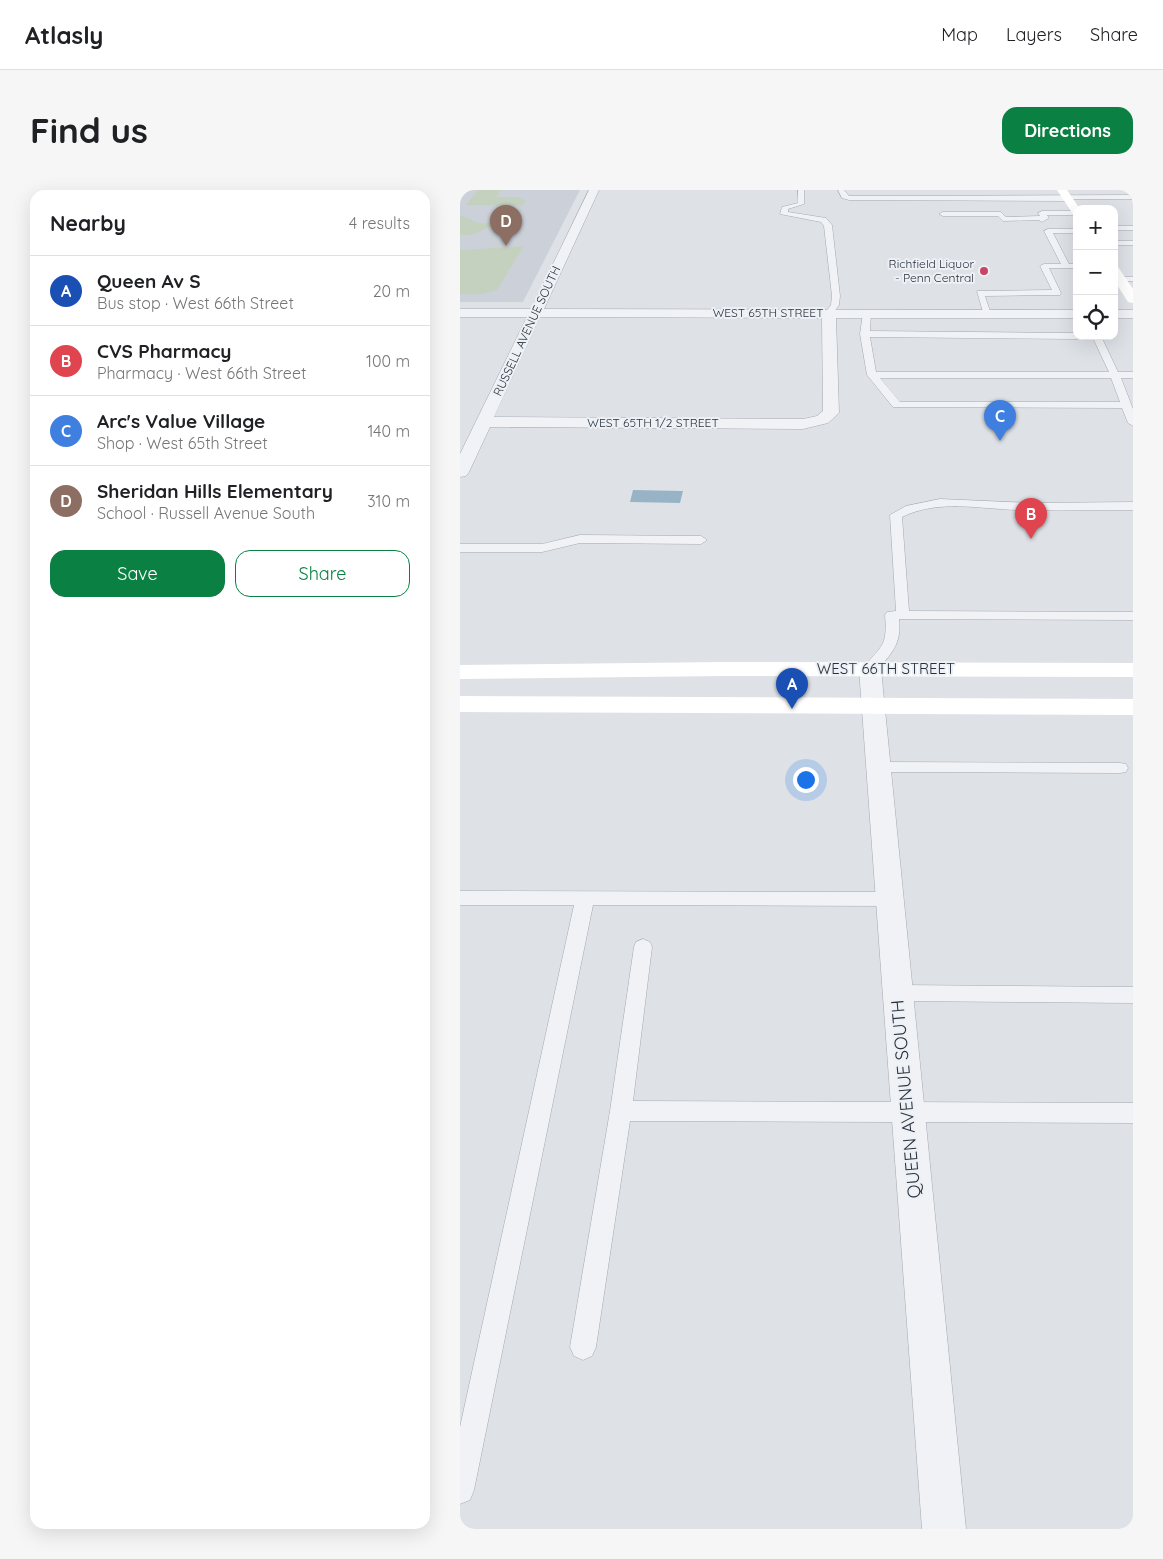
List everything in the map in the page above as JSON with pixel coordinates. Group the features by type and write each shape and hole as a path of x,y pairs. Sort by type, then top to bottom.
{"main road":[{"path":"1122,276 1133,299"},
{"name":"WEST 66TH STREET","path":"460,672 870,669 1133,670"},
{"path":"460,704 1132,710"}],"street":[{"name":"RUSSELL AVENUE SOUTH","path":"460,472 594,190"},
{"name":"WEST 65TH STREET","path":"460,312 1073,314"},
{"name":"WEST 65TH 1/2 STREET","path":"484,422 803,424 822,420 831,413 829,313"},
{"path":"1118,314 1133,314"},
{"name":"QUEEN AVENUE SOUTH","path":"870,669 944,1529"}],"lane":[{"path":"801,190 801,204 784,208 784,214 822,220 828,225 836,296 836,305 829,313"},
{"path":"841,190 844,197 849,198 1035,198 1098,204"},
{"path":"1031,190 1035,198"},
{"path":"943,214 1000,214 1003,219 1045,218 1042,212 1070,202 1133,197"},
{"path":"1041,218 1066,266"},
{"path":"1118,228 1133,228"},
{"path":"1048,231 1073,232"},
{"path":"1118,243 1133,243"},
{"path":"987,314 980,293 1056,293 1044,266 1073,266"},
{"path":"867,314 865,334 872,375 897,405 1125,405"},
{"path":"865,334 1073,336"},
{"path":"1098,340 1115,375 1133,423"},
{"path":"872,375 1133,375"},
{"path":"903,615 896,514 904,509 942,503 1015,506 1133,506"},
{"path":"460,548 542,548 580,539 701,540"},
{"path":"870,669 890,648 895,636 892,615 1133,616"},
{"path":"878,767 1120,768"},
{"path":"460,898 889,899"},
{"path":"460,1490 585,898"},
{"path":"583,1347 621,1111 643,947"},
{"path":"897,993 1133,995"},
{"path":"621,1111 1133,1112"}],"shaded area":[{"path":"460,190 580,190 523,302 460,302"}],"green space":[{"path":"478,190 501,190 497,197 517,197 526,201 523,205 516,206 466,205"},
{"path":"460,215 479,223 497,223 472,235 460,235"},
{"path":"524,246 497,290 483,294 460,294 460,250"}],"water":[{"path":"633,490 683,491 680,503 630,502"}],"place":[{"name":"Sheridan Hills Elementary","path":"506,246"},
{"name":"Richfield Liquor - Penn Central","path":"984,271"},
{"name":"Arc's Value Village","path":"1000,441"},
{"name":"CVS Pharmacy","path":"1031,539"},
{"name":"Queen Av S","path":"792,709"}]}
